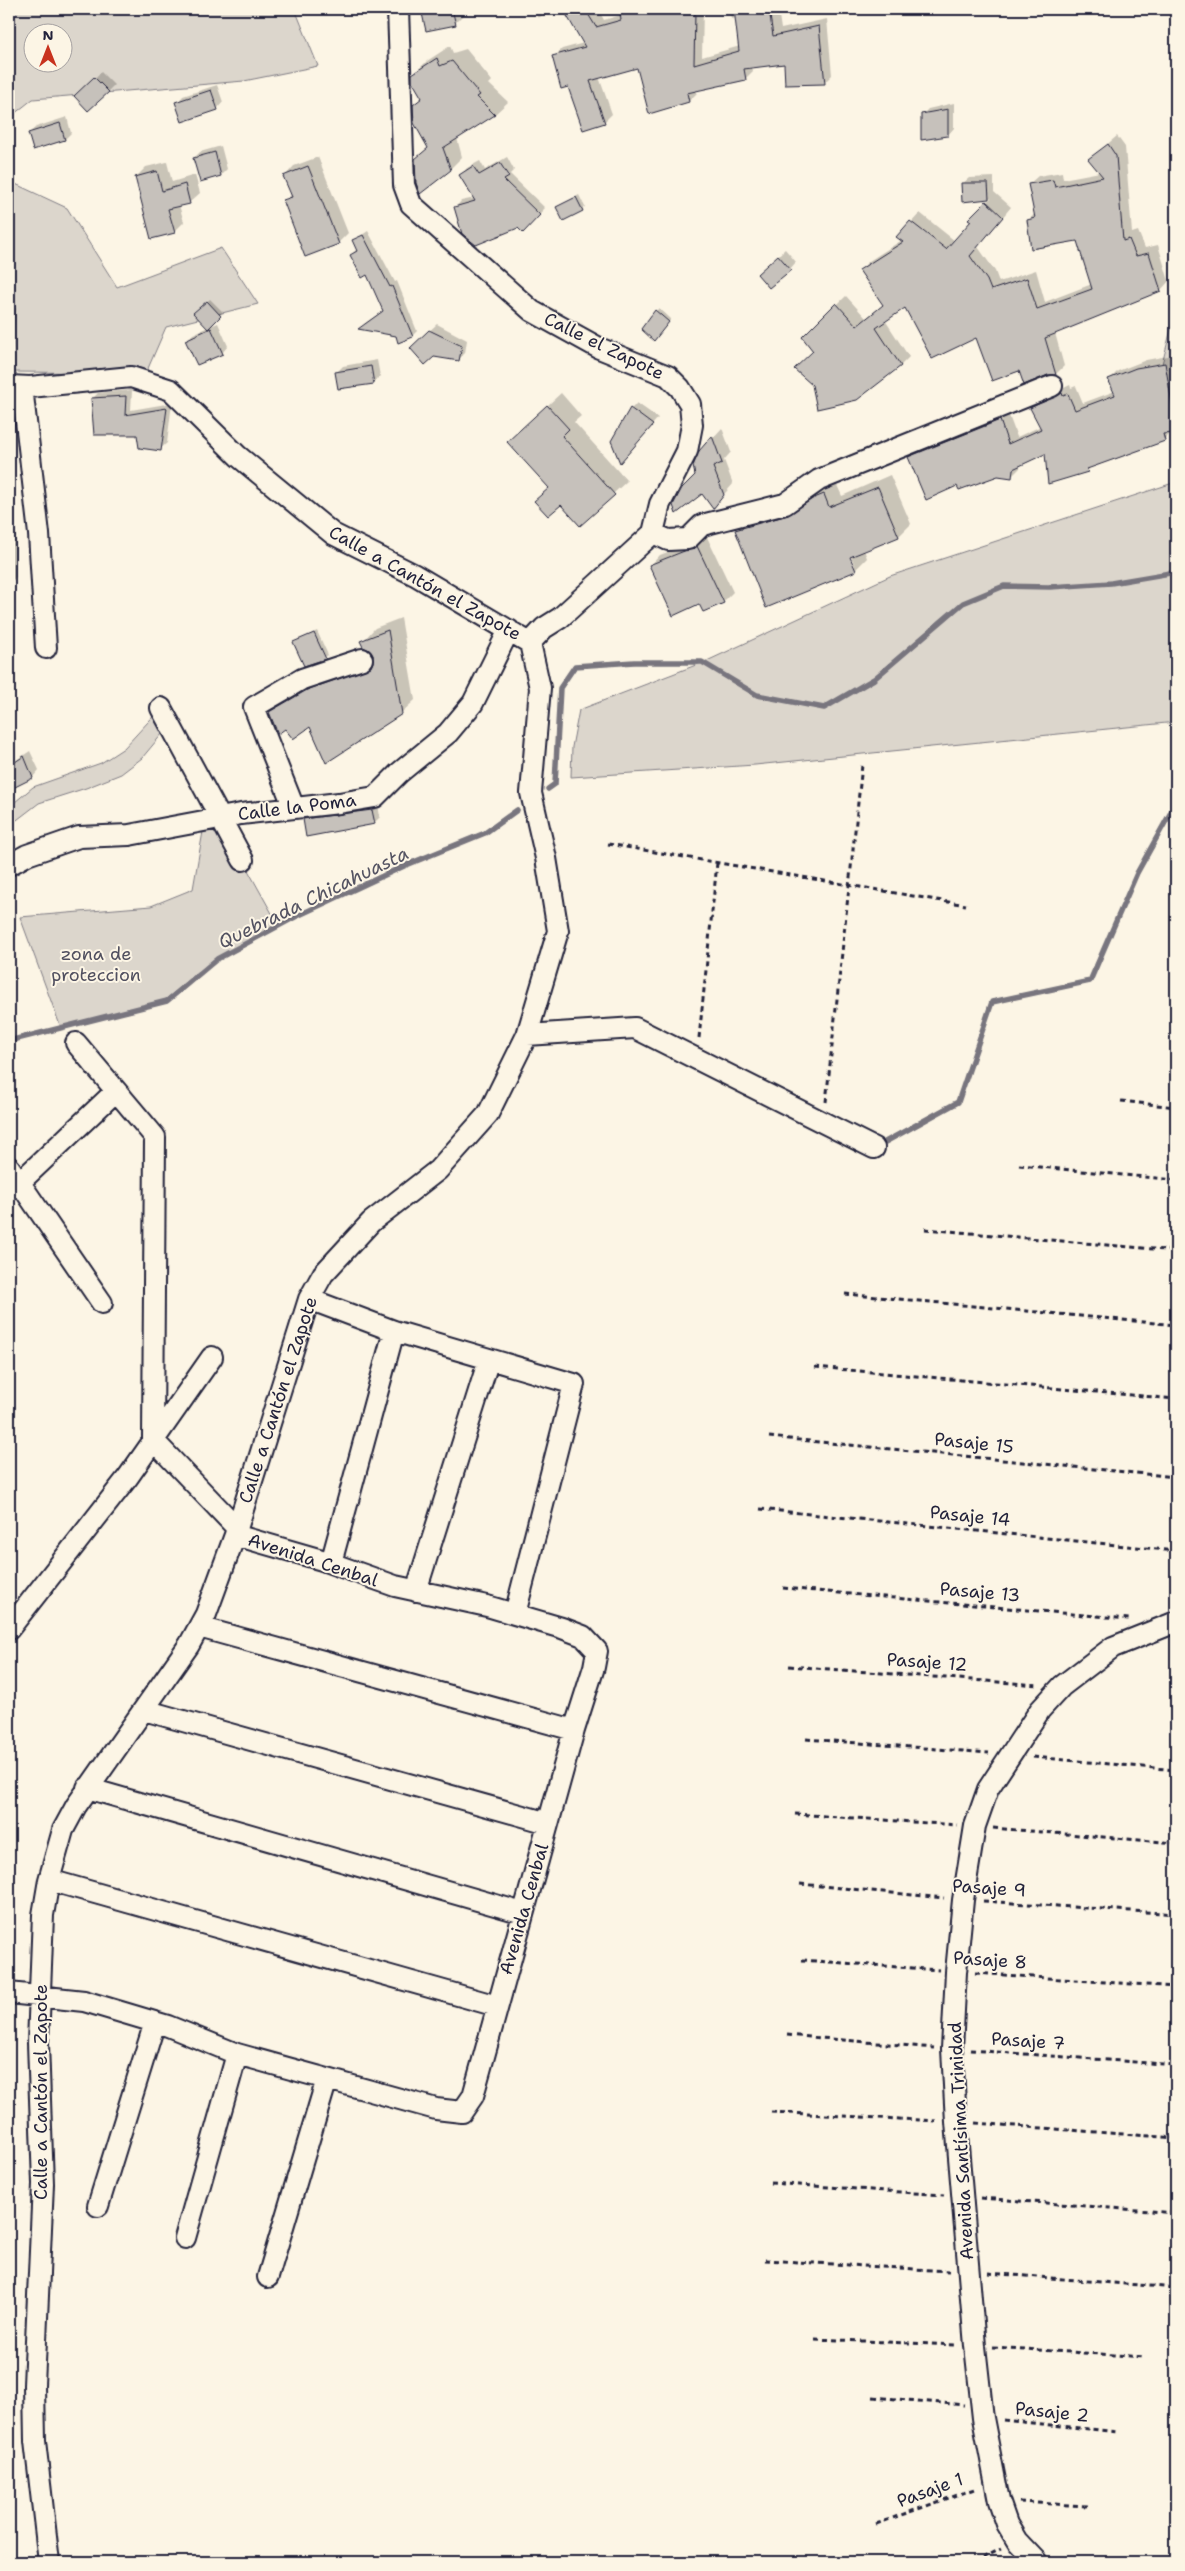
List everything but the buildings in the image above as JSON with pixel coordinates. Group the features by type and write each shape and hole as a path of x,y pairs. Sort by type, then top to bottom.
{"street":[{"name":"Calle el Zapote","path":"398,9 404,185 411,204 532,311 600,348 668,376 686,396 690,404 692,424 686,451 660,504 653,533"},
{"name":"Calle a Cantón el Zapote","path":"15,387 131,377 171,390 238,456 333,534 415,575 530,643 540,688 531,793 546,858 558,931 527,1035 488,1114 438,1170 371,1222 323,1274 309,1299 236,1531 206,1614 144,1710 87,1788 64,1830 49,1880 44,1907 38,2043 43,2184 34,2385 35,2441 48,2562"},
{"path":"530,643 544,628 560,618 653,533 668,540 688,539 702,525 785,504 819,480 1052,386"},
{"path":"15,387 39,534 46,648"},
{"name":"Calle la Poma","path":"9,865 27,855 79,837 129,836 220,818 375,797 399,773 448,733 473,703 510,630"},
{"path":"294,808 254,707 302,680 362,659"},
{"path":"161,708 243,860"},
{"path":"527,1035 636,1028 874,1148"},
{"path":"76,1043 155,1137 153,1440 236,1531"},
{"path":"102,1302 12,1180 116,1091"},
{"path":"309,1299 394,1331 574,1384 515,1614"},
{"path":"331,1563 394,1331"},
{"path":"9,1630 128,1477 212,1357"},
{"path":"416,1591 489,1359"},
{"name":"Avenida Cenbal","path":"9,1993 84,2001 155,2022 237,2054 436,2109 462,2112 473,2096 597,1651 582,1636 515,1614 395,1586 236,1531"},
{"name":"Avenida Santísima Trinidad","path":"1037,2562 1017,2541 1008,2524 996,2492 982,2412 967,2272 952,2049 956,1972 964,1900 975,1826 988,1789 1040,1710 1062,1686 1113,1647 1176,1622"},
{"path":"199,1627 574,1730"},
{"path":"144,1710 548,1823"},
{"path":"87,1788 523,1913"},
{"path":"49,1880 497,2006"},
{"path":"98,2206 155,2022"},
{"path":"185,2238 237,2054"},
{"path":"268,2277 327,2079"}],"path":[{"path":"824,1122 862,765"},
{"path":"608,844 966,905"},
{"path":"697,1059 717,862"},
{"path":"1121,1101 1176,1107"},
{"path":"1019,1165 1176,1180"},
{"path":"925,1229 1176,1251"},
{"path":"845,1294 1176,1325"},
{"path":"815,1368 1176,1399"},
{"name":"Pasaje 15","path":"770,1437 1176,1477"},
{"name":"Pasaje 14","path":"760,1509 1176,1551"},
{"name":"Pasaje 13","path":"783,1588 1135,1619"},
{"name":"Pasaje 12","path":"789,1666 1062,1686"},
{"name":"Pasaje 9","path":"800,1884 964,1900 1176,1914"},
{"name":"Pasaje 8","path":"802,1960 1176,1987"},
{"name":"Pasaje 7","path":"787,2035 1176,2065"},
{"name":"Pasaje 2","path":"874,2397 1118,2432"},
{"name":"Pasaje 1","path":"876,2524 996,2492 1087,2506"},
{"path":"974,2562 1017,2541"}],"green space":[{"path":"9,9 295,9 318,66 244,81 33,99 9,118"},
{"path":"9,181 67,208 117,287 221,248 258,304 166,327 146,373 10,372 15,308 9,307"},
{"path":"1176,310 1176,432 1156,387"},
{"path":"1176,482 1176,722 755,765 571,777 572,747 579,710 709,660 890,576"},
{"path":"161,708 167,728 142,758 121,774 86,788 39,803 9,826 9,807 33,787 101,763 124,748"},
{"name":"zona de proteccion","path":"219,818 279,926 217,959 162,1002 61,1028 20,917 151,906 193,889 205,820"}],"waterway":[{"name":"Quebrada Chicahuasta","path":"548,789 555,784 560,688 575,666 634,662 702,662 757,695 824,708 874,679 963,603 1004,586 1050,587 1111,583 1176,572"},
{"path":"876,1147 958,1102 992,1002 1090,981 1137,873 1176,803"},
{"name":"Quebrada Chicahuasta","path":"9,1041 167,1001 217,959 295,917 404,866 485,833 517,810"}]}
